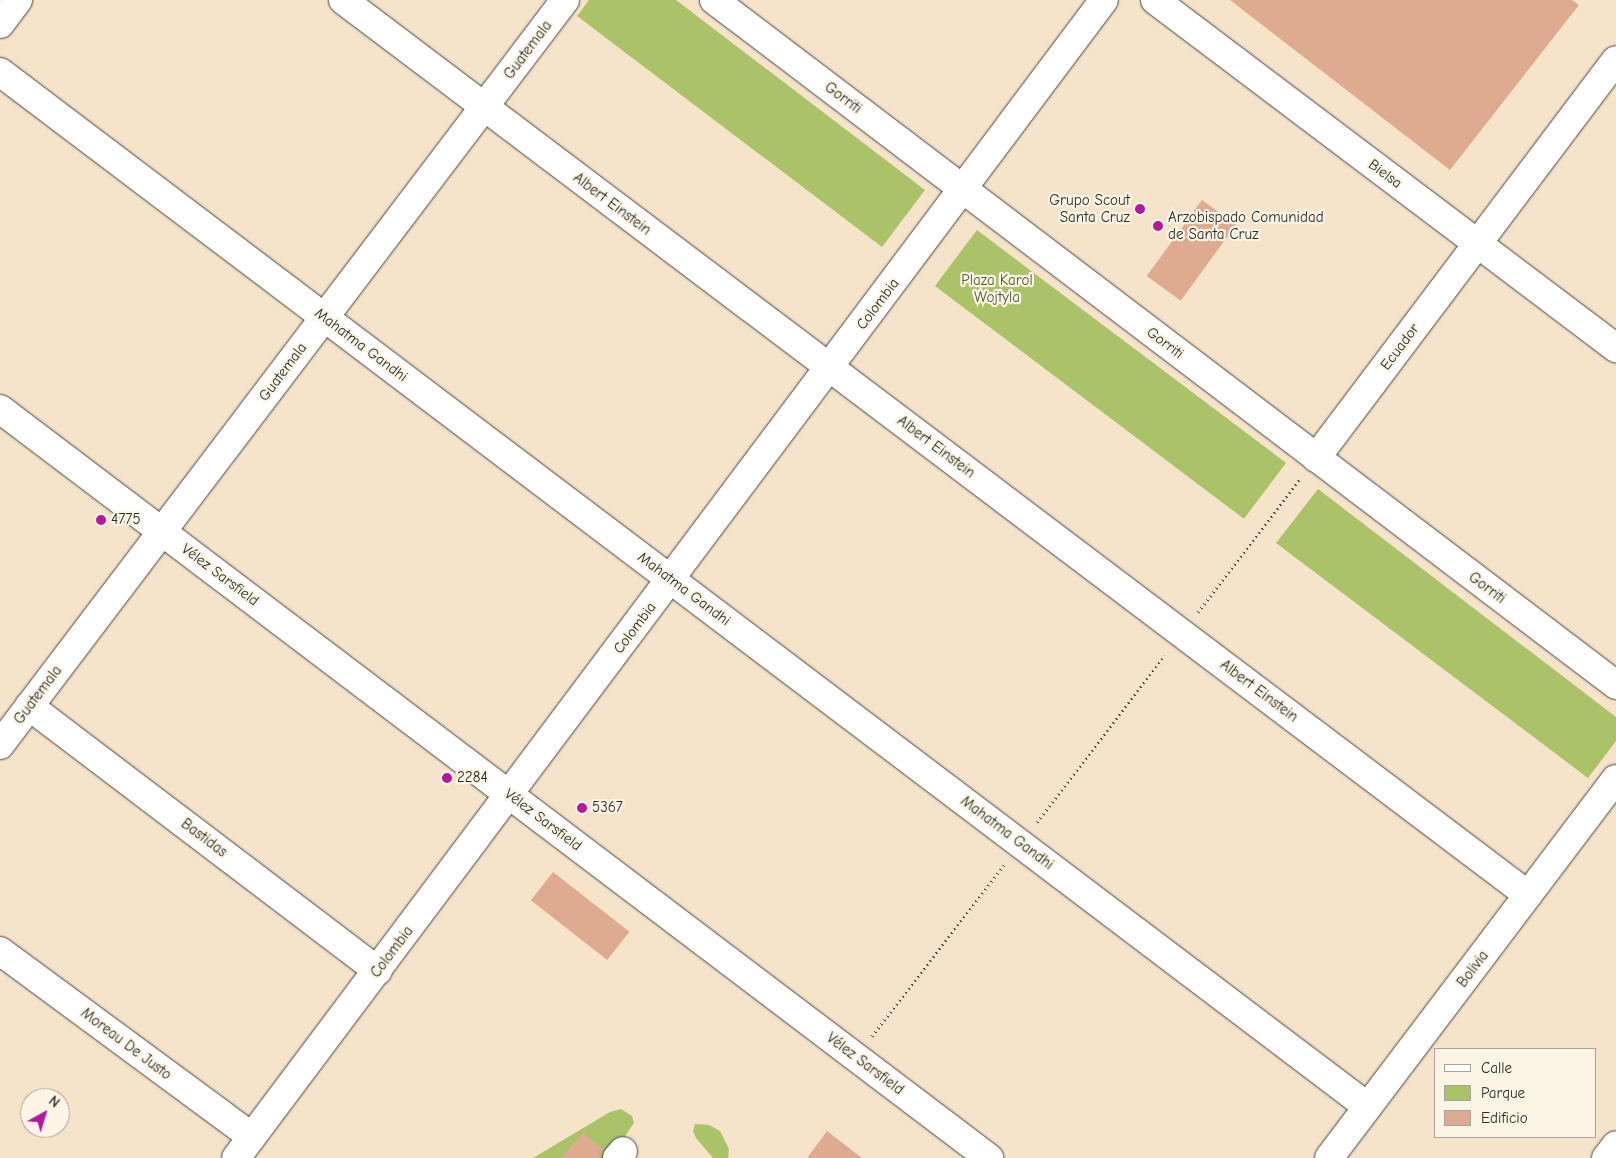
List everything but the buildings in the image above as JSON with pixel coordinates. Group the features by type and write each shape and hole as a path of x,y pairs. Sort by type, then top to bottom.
{"street":[{"path":"0,24 18,0"},
{"name":"Albert Einstein","path":"343,0 1528,895"},
{"name":"Guatemala","path":"0,745 565,0"},
{"name":"Gorriti","path":"714,0 1616,685"},
{"name":"Colombia","path":"244,1148 511,796 1104,0"},
{"name":"Bielsa","path":"1155,0 1616,348"},
{"name":"Ecuador","path":"1316,458 1616,60"},
{"name":"Mahatma Gandhi","path":"0,72 1368,1106"},
{"name":"Vélez Sarsfield","path":"0,409 989,1158"},
{"name":"Bastidas","path":"29,706 378,971"},
{"name":"Bolivia","path":"1329,1158 1616,779"},
{"name":"Moreau De Justo","path":"0,950 244,1148"},
{"path":"1606,1158 1616,1145"}],"path":[{"path":"1182,633 1316,458"}],"green space":[{"path":"589,0 676,0 925,190 882,247 577,16"},
{"name":"Plaza Karol Wojtyla","path":"977,230 1286,463 1244,519 935,286"},
{"path":"1318,489 1616,717 1616,741 1588,778 1276,543"},
{"path":"621,1109 632,1116 634,1123 610,1158 533,1158 610,1112"},
{"path":"695,1124 709,1125 720,1131 729,1149 728,1158 713,1158 696,1138 693,1131"}],"place":[{"name":"Grupo Scout Santa Cruz","path":"1140,209"},
{"name":"Arzobispado Comunidad de Santa Cruz","path":"1158,226"},
{"name":"4775","path":"101,520"},
{"name":"2284","path":"447,778"},
{"name":"5367","path":"582,808"}]}
